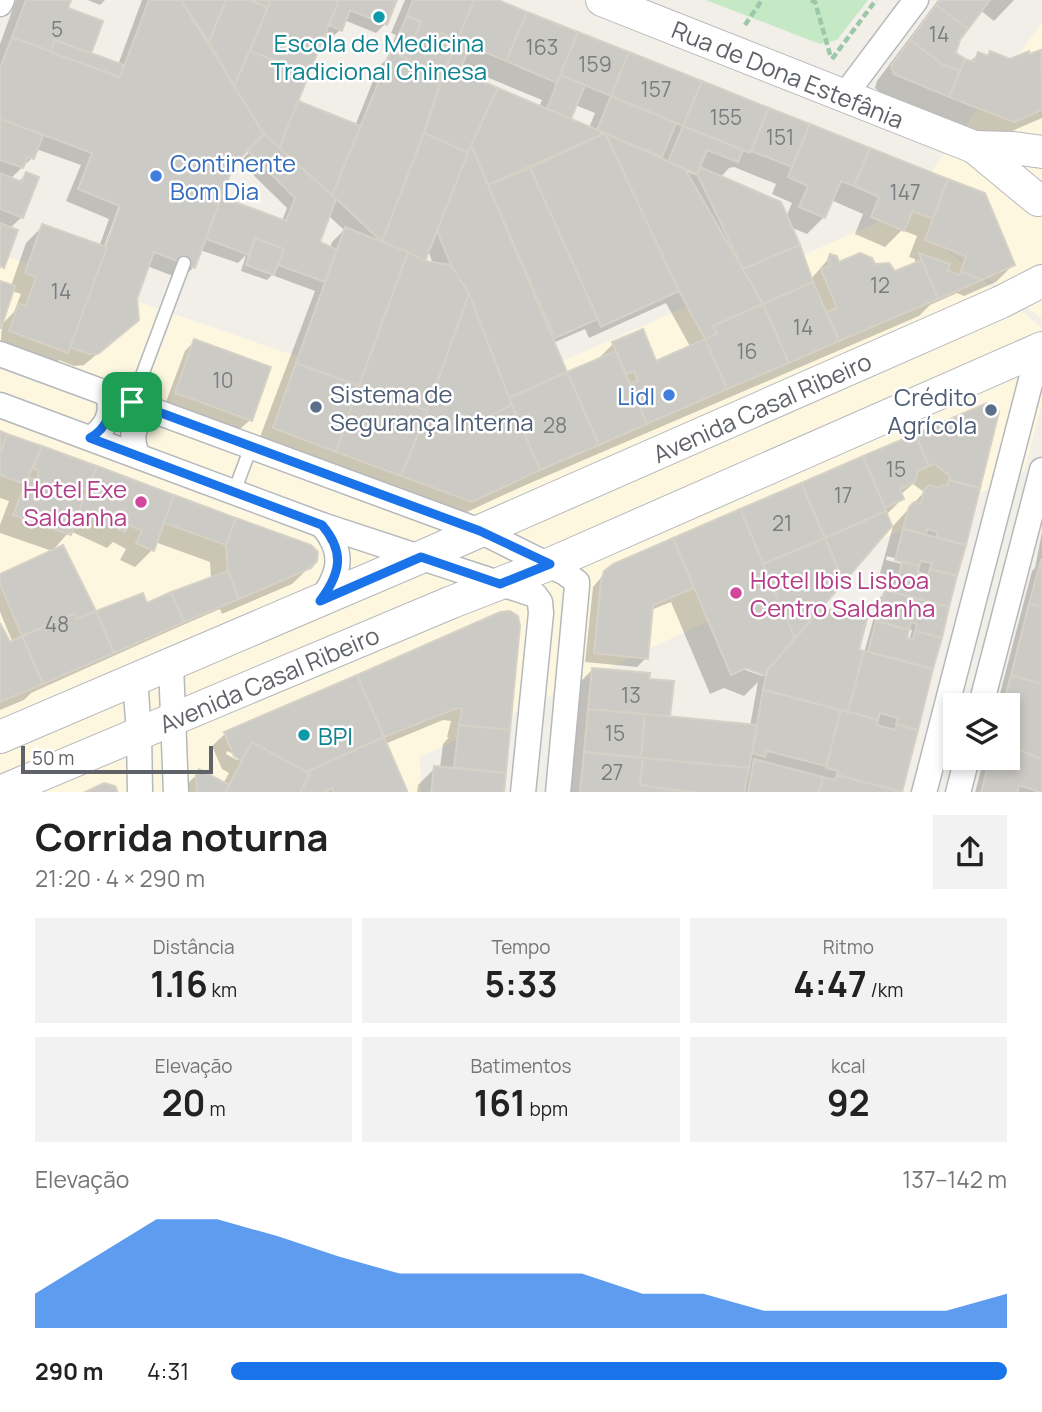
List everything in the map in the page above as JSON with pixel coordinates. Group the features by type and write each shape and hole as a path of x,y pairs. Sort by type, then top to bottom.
{"street":[{"name":"Rua de Dona Estefânia","path":"602,0 974,147 1041,202"},
{"path":"844,96 916,0"},
{"name":"Rua de Dona Estefânia","path":"974,147 1042,152"},
{"name":"Avenida Casal Ribeiro","path":"0,737 421,557 1001,302 1042,281"},
{"path":"924,792 1041,340"},
{"name":"Avenida Casal Ribeiro","path":"0,792 550,564 1041,340"},
{"path":"0,354 480,531 550,564 577,582 558,792"},
{"path":"90,438 103,428 107,420 110,401 107,393"},
{"path":"0,405 322,525 534,595 540,603 541,613 523,792"},
{"path":"138,456 132,445 143,416 143,406"},
{"path":"984,693 1042,470"},
{"path":"320,601 331,587 339,552 333,537 322,525"},
{"path":"959,656 992,663"},
{"path":"171,664 176,792"},
{"path":"135,679 140,792"},
{"path":"958,792 964,770"}],"lane":[{"path":"143,406 184,263"},
{"path":"234,492 251,447"}],"path":[{"path":"745,24 762,0"},
{"path":"816,1 831,59 876,0"}],"shaded area":[{"path":"1042,23 1042,319 921,229 1042,328 1042,403 1024,472 420,757 421,792 0,792 0,254 452,410 901,212"}],"green space":[{"path":"706,0 868,0 837,40 820,44"}],"building":[{"path":"26,0 71,0 68,8 103,21 91,54 55,40 50,52 12,37"},
{"name":"Continente Bom Dia","path":"149,0 181,0 264,134 234,164 195,268 154,252 137,299 139,320 98,354 88,354 70,347 120,206 78,189 92,153 0,119 0,68 12,37 120,77"},
{"path":"181,0 226,0 209,42"},
{"path":"226,0 249,0 268,8 234,86 209,42"},
{"path":"251,0 271,0 268,8"},
{"path":"271,0 339,0 309,74 250,51"},
{"name":"Escola de Medicina Tradicional Chinesa","path":"339,0 397,0 387,25 350,10 342,31 329,25"},
{"path":"413,0 474,0 458,40 441,33 432,54 411,45 421,22 407,16"},
{"path":"474,0 498,0 527,12 506,61 470,46 460,70 447,65"},
{"path":"940,0 990,0 968,29 936,5"},
{"path":"936,5 968,29 960,40 956,53 965,59 960,71 942,64 910,40"},
{"path":"527,12 578,32 557,83 506,61"},
{"path":"407,16 421,22 411,45 432,54 441,33 458,40 443,73 391,52"},
{"path":"578,32 629,52 611,96 560,75"},
{"path":"55,40 124,65 120,77 50,52"},
{"path":"910,40 942,64 960,71 949,97 894,74 891,66"},
{"path":"1041,50 1042,110 1014,122 949,97 965,59 974,62 978,52 988,56 990,51 1010,59 1029,51 1030,54"},
{"path":"250,51 309,74 279,149 264,134 234,86"},
{"path":"391,52 443,73 424,133 382,242 332,195"},
{"path":"629,52 702,81 683,126 611,96"},
{"path":"447,65 498,88 469,153 424,133"},
{"path":"560,75 585,85 571,119 547,109"},
{"path":"702,81 769,108 750,153 683,126"},
{"path":"498,88 605,133 488,185 471,145"},
{"path":"611,96 676,123 662,157 597,130"},
{"path":"298,101 361,126 332,195 279,149"},
{"path":"769,108 810,124 792,167 751,151"},
{"path":"0,119 43,135 34,159 28,157 23,168 0,160"},
{"path":"810,124 870,148 854,186 841,181 825,218 799,207 808,186 788,177"},
{"path":"683,126 743,150 738,162 707,150 697,174 668,162"},
{"path":"424,133 469,153 425,261 382,242"},
{"path":"605,133 685,169 763,304 713,326 717,334 705,339 679,291"},
{"path":"605,133 679,291 601,327 530,168"},
{"path":"264,134 336,199 320,242 337,250 325,282 278,265 284,249 255,238 249,255 206,239 221,197 286,221 295,198 248,151"},
{"path":"471,145 567,372 509,398 469,294 451,265 437,231"},
{"path":"870,148 948,179 933,219 913,211 904,231 871,217 879,197 854,186"},
{"path":"700,167 781,202 800,245 743,269 697,174"},
{"path":"530,168 598,319 555,338 488,185"},
{"path":"26,172 39,177 23,218 0,209 0,173 22,182"},
{"path":"948,179 985,193 1015,265 982,280 961,271 966,256 925,240"},
{"path":"0,223 18,230 4,268 0,266"},
{"path":"42,224 107,247 68,353 9,331 19,304 26,306 36,277 25,273"},
{"path":"345,227 408,252 359,386 296,363"},
{"path":"255,238 284,249 274,275 246,265"},
{"path":"800,245 813,282 763,304 743,269"},
{"path":"408,252 425,261 451,265 469,294 427,411 359,386"},
{"path":"860,253 872,258 875,264 889,263 895,271 922,260 938,299 839,341 827,312 837,308 821,269 830,266 830,254 837,256 839,262"},
{"path":"919,253 950,264 947,270 959,275 961,271 982,280 938,299"},
{"path":"0,281 15,286 1,328 0,328"},
{"path":"813,282 839,341 789,363 763,304"},
{"path":"469,294 512,405 451,435 422,425"},
{"path":"763,304 789,363 727,389 705,339 717,334 713,326"},
{"path":"643,329 656,361 705,339 727,389 647,424 630,384 638,381 634,371 626,374 612,342"},
{"path":"194,339 271,367 252,421 175,393"},
{"path":"616,351 647,424 599,445 567,372"},
{"name":"Sistema de Segurança Interna","path":"296,363 359,386 336,452 273,428"},
{"path":"567,372 599,445 540,470 509,398"},
{"path":"359,386 427,411 401,476 336,452"},
{"path":"987,403 995,405 999,412 980,488 949,480 950,476 935,464 929,466 915,434"},
{"path":"512,405 540,470 472,502 401,476 422,425 451,435"},
{"path":"0,431 7,434 0,455"},
{"path":"7,434 42,446 25,484 0,475 0,455"},
{"path":"915,434 929,466 918,471 915,482 900,489 904,499 885,508 863,456"},
{"path":"42,446 97,466 87,490 78,486 74,496 84,499 71,535 13,515 28,477 37,480 39,471 33,468"},
{"path":"863,456 886,511 825,538 801,483"},
{"path":"97,466 174,495 154,551 136,543 142,531 129,525 125,532 79,511"},
{"path":"949,480 980,488 966,545 936,538 938,532 927,529 926,535 903,529 909,507 914,502 921,503 924,490 929,485 940,488 941,485 947,486"},
{"path":"801,483 825,538 763,564 740,509"},
{"path":"174,495 236,518 226,545 164,523"},
{"name":"Hotel Ibis Lisboa Centro Saldanha","path":"740,509 795,638 767,671 766,676 746,668 731,675 673,538"},
{"path":"886,511 892,526 844,582 825,538"},
{"path":"236,518 311,545 318,552 317,561 311,568 239,599 228,571 226,545"},
{"path":"903,529 966,545 957,576 930,569 932,563 921,561 919,566 895,560"},
{"path":"673,538 694,588 653,605 648,659 594,653 604,571 613,564"},
{"path":"825,538 844,582 795,638 763,564"},
{"path":"63,545 96,611 76,619 74,614 22,636 0,584 0,574"},
{"path":"1042,560 1042,607 1029,604"},
{"path":"902,562 919,566 918,572 928,575 930,569 957,576 949,607 894,593"},
{"path":"228,571 239,599 184,622 171,592"},
{"path":"885,590 949,607 942,638 915,631 917,624 911,622 909,630 876,621"},
{"path":"171,592 184,622 114,653 96,611 143,593 147,603"},
{"path":"1029,604 1042,607 1042,684 1011,675"},
{"path":"822,608 867,619 859,650 864,651 848,712 763,690 767,671"},
{"path":"96,611 114,653 43,684 22,636 74,614 76,619"},
{"path":"510,611 518,616 520,626 510,730 459,725 462,709 457,708 384,737 357,675 500,612"},
{"path":"876,621 909,630 907,638 913,639 915,631 942,638 933,669 868,652"},
{"path":"0,623 10,642 22,636 43,684 0,702"},
{"path":"864,651 933,669 918,730 896,724 898,718 880,713 878,720 848,712"},
{"path":"592,668 650,673 649,679 674,681 670,717 588,709"},
{"name":"BPI","path":"357,675 384,737 306,772 310,774 301,792 197,792 196,775 199,769 229,785 242,761 234,756 224,732"},
{"path":"1011,675 1042,684 1042,759 1020,751 1020,693 1006,693"},
{"path":"763,690 841,710 826,766 767,751 765,757 752,753"},
{"path":"588,709 645,714 641,758 584,752"},
{"path":"841,710 878,720 877,725 895,730 897,725 918,730 902,792 837,775 838,771 826,768"},
{"path":"645,714 757,725 749,768 641,758"},
{"path":"459,725 510,730 506,773 454,768"},
{"path":"384,737 408,792 334,792 332,788 325,792 301,792 310,774 306,772"},
{"path":"252,742 310,774 301,792 226,792"},
{"path":"1020,751 1042,759 1042,792 1019,785 1017,792 981,792 987,770 1020,770"},
{"path":"584,752 643,758 640,785 692,792 580,792"},
{"path":"643,758 749,768 744,792 692,792 640,785"},
{"path":"754,759 823,777 819,792 748,792"},
{"path":"434,766 506,773 504,792 431,792"},
{"path":"837,775 902,792 819,792 823,777 835,780"},
{"path":"104,783 115,786 118,792 85,792"}],"place":[{"name":"Escola de Medicina Tradicional Chinesa","path":"379,17"},
{"name":"Continente Bom Dia","path":"156,176"},
{"name":"Lidl","path":"669,395"},
{"name":"Sistema de Segurança Interna","path":"316,407"},
{"name":"Crédito Agrícola","path":"991,410"},
{"name":"Hotel Exe Saldanha","path":"141,502"},
{"name":"Hotel Ibis Lisboa Centro Saldanha","path":"736,593"},
{"name":"BPI","path":"304,735"}],"route":[{"path":"107,393 132,402 480,531 550,564 500,584 421,557 320,601 331,587 339,552 333,537 322,525 90,438 103,428 107,420 110,401 107,393"}]}
